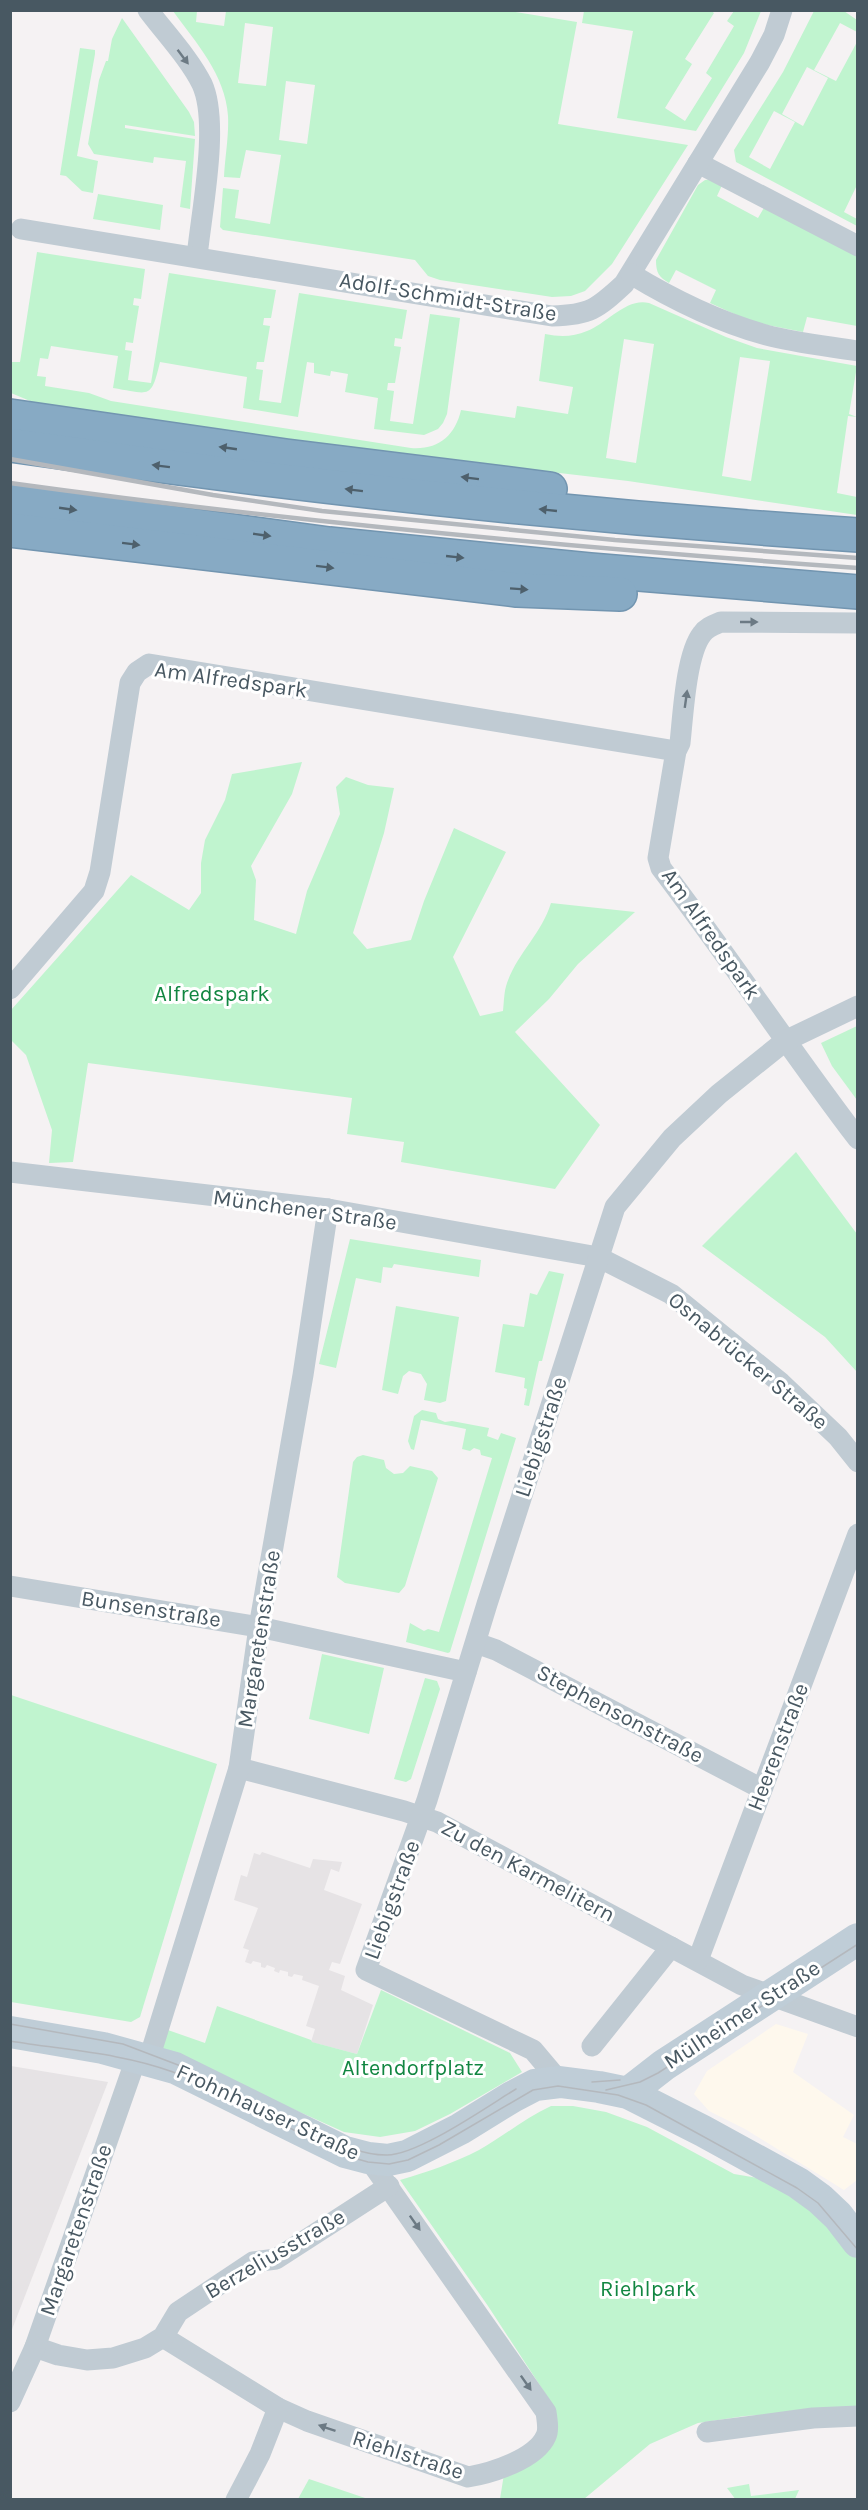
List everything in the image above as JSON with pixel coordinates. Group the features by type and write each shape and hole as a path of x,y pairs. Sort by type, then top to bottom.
{"highway":[{"path":"13,422 356,490 574,513 848,535"},
{"path":"13,524 329,544 590,570 854,592"}],"main road":[{"name":"Mülheimer Straße","path":"628,2093 664,2065 858,1939"},
{"name":"Frohnhauser Straße","path":"10,2032 143,2058 175,2068 345,2152 388,2160 407,2156 535,2085 560,2082 628,2093 798,2183 832,2211 858,2242"}],"street":[{"path":"148,10 202,84 206,95 209,121 208,147 197,257"},
{"name":"Adolf-Schmidt-Straße","path":"21,229 552,316 578,315 600,306 624,284 631,274 760,62 774,35 782,10"},
{"path":"698,163 858,246"},
{"path":"631,274 673,297 732,324 766,335 803,343 858,351"},
{"name":"Am Alfredspark","path":"858,623 721,622 708,627 694,647 680,743 675,751 658,848 662,868 858,1139"},
{"name":"Am Alfredspark","path":"10,989 94,891 100,872 130,682 137,672 149,664 675,751"},
{"name":"Liebigstraße","path":"560,2082 533,2050 366,1970 421,1816 615,1207 672,1138 719,1094 785,1041 858,1006"},
{"name":"Münchener Straße","path":"10,1172 328,1209 598,1257"},
{"name":"Margaretenstraße","path":"10,2402 35,2347 143,2058 239,1768 259,1627 303,1375 328,1209"},
{"name":"Osnabrücker Straße","path":"598,1257 672,1294 781,1383 838,1437 858,1462"},
{"name":"Heerenstraße","path":"698,1960 858,1534"},
{"name":"Bunsenstraße","path":"10,1586 259,1627 466,1672"},
{"name":"Stephensonstraße","path":"476,1643 496,1650 762,1789"},
{"name":"Zu den Karmelitern","path":"239,1768 437,1822 742,1985 858,2027"},
{"path":"592,2046 671,1947"},
{"name":"Riehlstraße","path":"163,2337 278,2408 307,2421 468,2476 491,2473 536,2451 547,2434 546,2412 368,2158"},
{"name":"Berzeliusstraße","path":"163,2337 178,2312 253,2262 276,2259 389,2186"},
{"path":"35,2347 58,2355 95,2360 113,2358 145,2348 163,2337"},
{"path":"236,2499 260,2454 278,2408"},
{"path":"707,2432 813,2418 858,2416"}],"shaded area":[{"path":"262,1852 310,1868 313,1859 342,1862 339,1872 331,1869 324,1890 362,1904 340,1964 332,1962 329,1970 345,1976 341,1990 373,2005 357,2054 311,2042 315,2029 306,2026 319,1986 302,1980 303,1976 294,1974 292,1977 288,1976 288,1972 280,1970 279,1973 274,1971 275,1968 267,1965 265,1968 261,1967 261,1963 245,1962 249,1950 243,1948 258,1908 234,1900 241,1875 247,1877 254,1853 260,1855"},
{"path":"776,2024 808,2034 793,2072 854,2115 843,2137 857,2144 857,2180 844,2190 745,2129 709,2111 694,2094 707,2071"},
{"path":"10,2066 108,2082 11,2332"}],"green space":[{"path":"503,10 577,22 558,124 688,145 612,264 585,291 571,296 552,297 440,280 428,276 415,260 223,230 220,227 223,188 239,190 235,218 270,224 281,155 246,150 240,178 224,177 228,116 226,101 208,60 173,11 197,11 196,22 224,26 226,11","holes":["245,23 273,27 266,86 238,83","286,81 315,85 307,144 279,140"]},
{"path":"710,10 714,13 685,59 692,64 665,108 685,121 712,78 706,73 734,26 727,21 734,11 761,11 744,53 696,131 617,118 633,31 582,23 584,11"},
{"path":"814,11 844,11 857,20 857,32 840,23 814,70 836,81 857,42 857,185 844,212 857,219 857,226 736,162 734,150 783,72","holes":["807,67 828,78 803,126 782,114","774,111 795,122 770,169 749,157"]},
{"path":"122,18 189,112 194,122 195,136 125,125 125,128 195,139 190,209 180,207 186,161 154,157 153,163 94,154 88,144 99,80 106,61 108,61 112,39"},
{"path":"80,48 95,50 77,156 98,161 93,193 82,191 66,176 60,175"},
{"path":"714,179 723,183 717,196 758,218 765,206 857,254 857,326 807,317 803,332 752,322 710,303 716,290 676,270 669,283 660,277 656,260 698,185 705,180"},
{"path":"98,194 163,205 160,230 93,219"},
{"path":"37,252 145,269 141,299 134,298 133,305 139,306 133,343 126,342 125,350 132,351 128,380 151,383 169,273 276,290 271,318 264,318 263,325 270,326 264,362 257,362 256,369 263,370 259,400 281,403 299,293 407,310 402,339 395,338 394,346 401,347 395,383 388,383 387,390 394,391 390,421 413,424 430,314 460,318 447,414 438,429 424,435 374,429 378,398 345,392 348,374 331,371 330,376 314,373 314,363 307,362 298,417 243,408 247,377 160,362 151,389 147,392 135,392 113,388 118,356 51,346 48,359 40,358 37,376 46,377 45,386 89,393 111,401 421,448 444,440 454,427 461,410 515,418 517,406 568,414 573,387 539,381 545,334 566,336 582,333 594,328 625,307 641,302 649,303 757,348 857,366 849,414 857,417 848,416 837,493 857,497 857,515 628,481 328,446 42,406 11,393 11,362 20,362","holes":["624,339 654,344 636,463 606,458","740,357 770,361 751,481 722,476"]},
{"name":"Alfredspark","path":"302,762 292,794 251,866 256,880 254,920 296,934 307,891 340,814 336,787 346,777 368,785 394,788 384,833 353,933 367,949 411,940 424,901 454,828 506,852 453,957 480,1016 503,1011 505,989 511,972 542,924 551,903 635,912 578,964 549,999 515,1032 600,1125 555,1189 401,1162 404,1142 347,1134 352,1098 88,1063 73,1162 49,1163 52,1130 26,1055 11,1040 11,1010 131,875 189,910 201,893 201,863 205,840 225,800 232,774"},
{"path":"857,1026 857,1100 832,1066 821,1043"},
{"path":"796,1152 857,1234 857,1372 825,1337 702,1246"},
{"path":"350,1239 481,1260 479,1277 394,1264 392,1268 383,1267 381,1283 356,1278 336,1368 319,1364"},
{"path":"549,1271 564,1274 542,1361 539,1361 529,1406 524,1405 527,1389 524,1388 525,1378 495,1372 503,1324 524,1327 530,1293 537,1295"},
{"path":"396,1306 459,1317 446,1401 440,1403 424,1400 427,1384 421,1374 409,1371 403,1376 398,1394 382,1390"},
{"path":"422,1410 436,1413 438,1419 445,1422 452,1421 489,1428 487,1436 498,1440 501,1433 516,1438 448,1653 406,1642 410,1623 424,1631 428,1629 439,1632 492,1458 481,1455 480,1450 474,1448 470,1451 462,1449 466,1429 421,1420 414,1450 411,1449 408,1441 414,1416"},
{"path":"363,1455 384,1460 386,1468 394,1474 403,1473 410,1466 432,1471 438,1478 405,1586 399,1593 345,1583 337,1577 353,1462 357,1457"},
{"path":"322,1654 384,1668 369,1734 309,1719"},
{"path":"425,1678 437,1681 440,1689 411,1779 406,1782 394,1779"},
{"path":"11,1695 217,1764 140,2017 131,2022 11,2002"},
{"name":"Altendorfplatz","path":"381,1990 510,2053 522,2072 450,2114 415,2131 380,2137 344,2132 160,2049 165,2029 205,2043 217,2006 312,2042 357,2054"},
{"name":"Riehlpark","path":"551,2106 573,2106 606,2112 647,2127 734,2174 799,2185 857,2244 857,2409 745,2416 698,2423 650,2444 584,2499 500,2499 504,2474 556,2410 488,2306 400,2180 470,2155"},
{"path":"309,2479 368,2499 298,2499"},
{"path":"749,2484 751,2496 799,2490 795,2499 736,2500 727,2488"}],"tram line":[{"path":"606,2090 640,2082 658,2073 858,1944"},
{"path":"10,2024 123,2044 186,2068"},
{"path":"10,2041 113,2056 173,2072 216,2090 343,2155 368,2162 389,2164 408,2160 439,2145 533,2090 558,2086 618,2095 646,2105 797,2188 818,2203 858,2250"},
{"path":"592,2082 620,2080"},
{"path":"313,2131 367,2153 386,2155 399,2153 415,2148 452,2129 516,2089"}],"railway":[{"path":"10,459 213,495 322,511 615,540 858,558"},
{"path":"10,483 222,510 434,533 858,568"}]}
